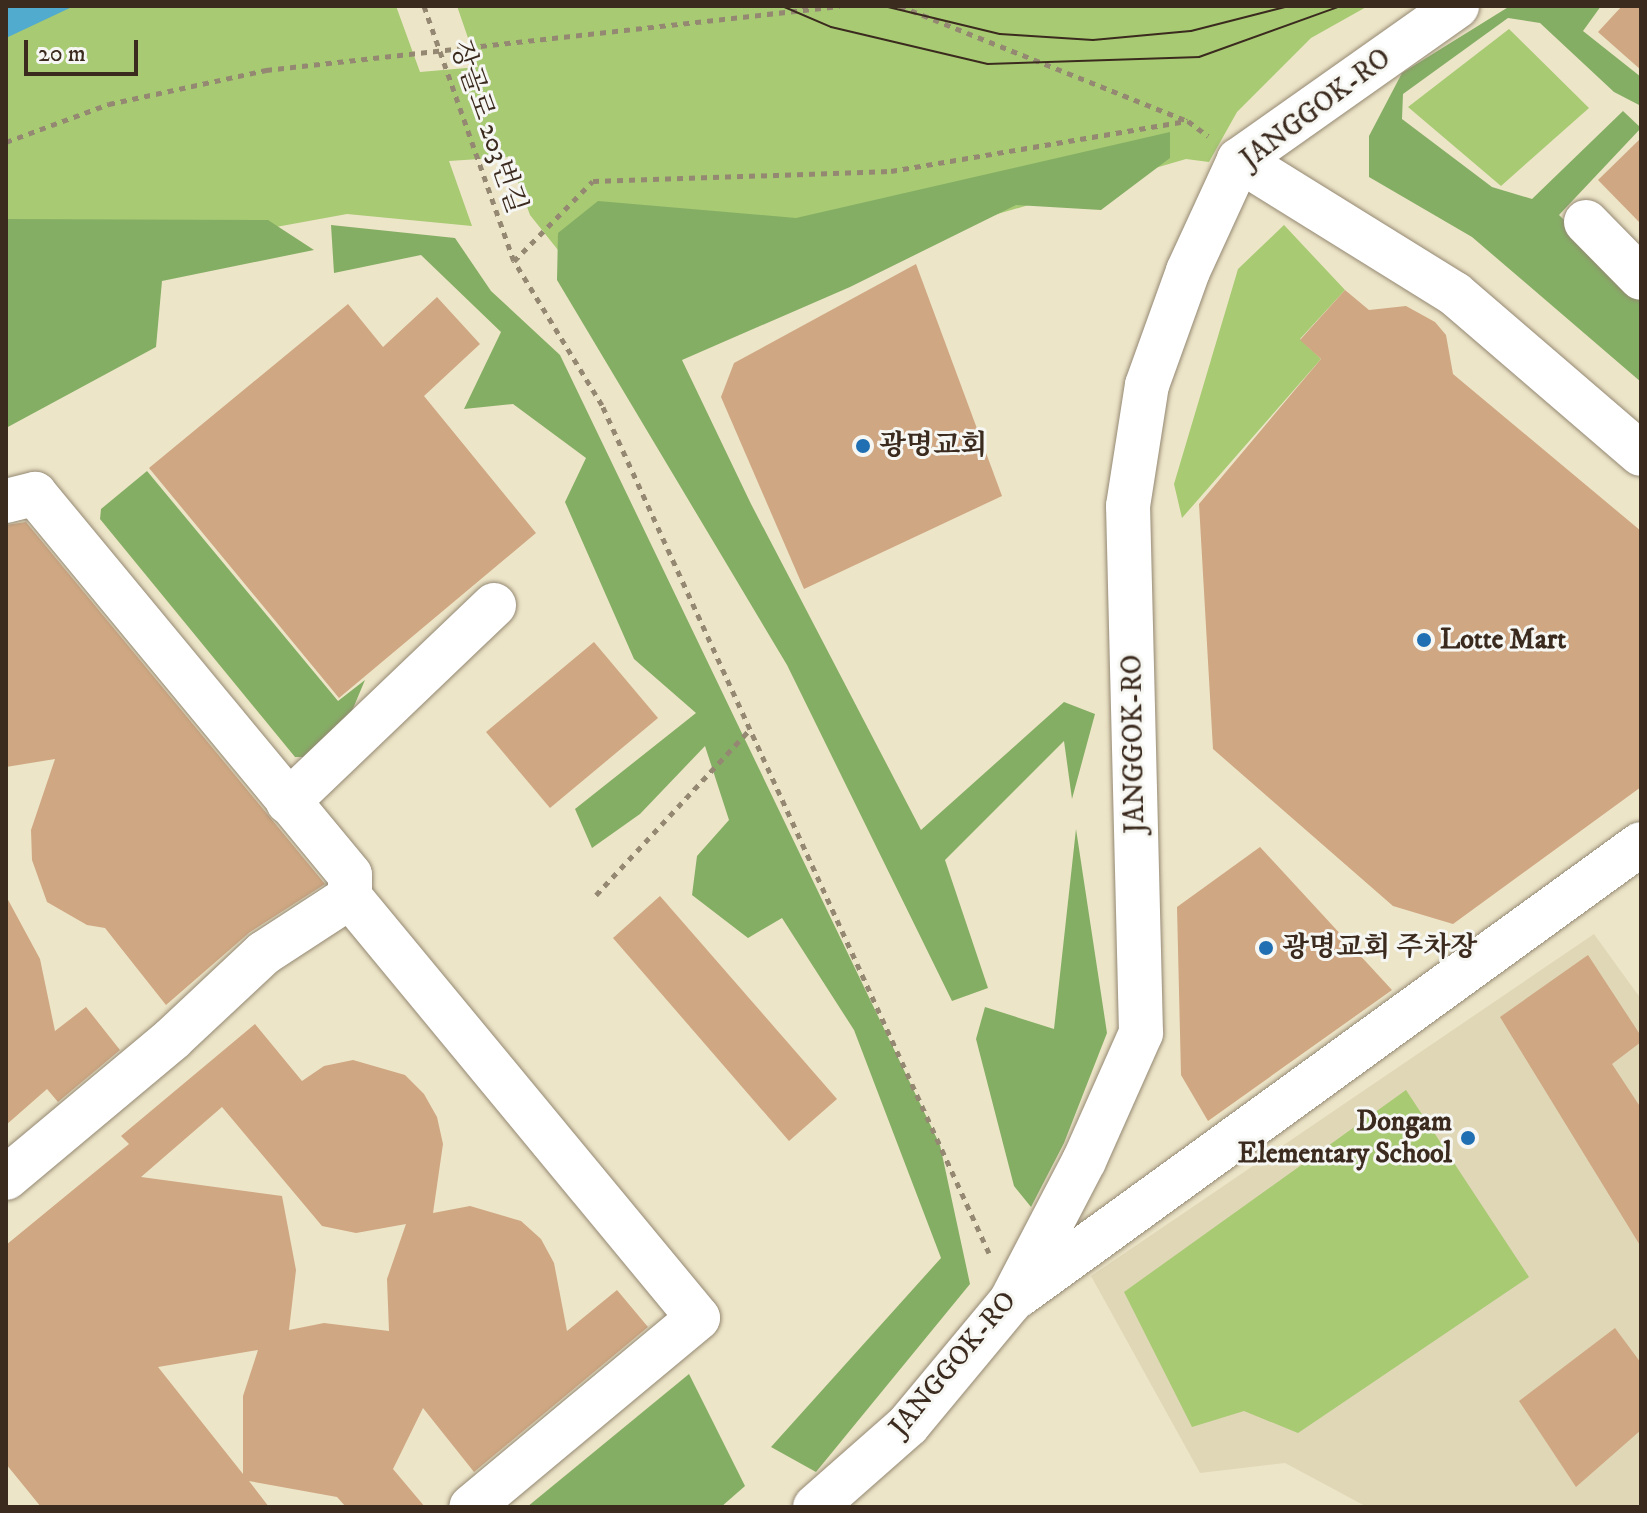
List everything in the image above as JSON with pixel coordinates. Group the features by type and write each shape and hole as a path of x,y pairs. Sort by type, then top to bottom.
{"street":[{"name":"JANGGOK-RO","path":"815,1507 908,1425 1011,1301 1084,1161 1141,1033 1128,506 1147,385 1188,271 1239,160 1457,6"},
{"path":"1239,160 1455,294 1641,454"},
{"path":"1586,222 1641,278"},
{"path":"6,501 35,494 350,875 350,897 698,1318 471,1507"},
{"path":"288,802 494,605"},
{"path":"1011,1301 1641,844"},
{"path":"6,1178 172,1039 264,953 350,897"}],"path":[{"name":"장골로 203번길","path":"424,6 514,261 602,405 1011,1301"},
{"path":"6,142 109,104 266,70 839,6"},
{"path":"900,6 1188,121 1239,160"},
{"path":"514,261 593,181 891,171 1188,121"},
{"path":"596,895 750,729"}],"shaded area":[{"name":"Dongam Elementary School","path":"1594,934 1641,999 1641,1507 1367,1507 1285,1463 1200,1473 1091,1276"}],"green space":[{"path":"6,6 396,6 420,72 478,67 457,6 1368,6 1311,38 1237,112 1209,162 1186,159 618,325 530,215 509,157 449,161 472,226 347,214 69,265 6,309"},
{"path":"1510,6 1601,6 1583,31 1641,77 1641,106 1614,92 1540,23 1508,18 1403,94 1402,119 1492,187 1532,199 1623,111 1641,128 1559,215 1641,296 1641,382 1472,237 1369,177 1369,136 1402,73"},
{"path":"1509,29 1589,108 1501,186 1408,107"},
{"path":"1170,132 1170,158 1101,210 1016,205 850,287 682,360 751,504 921,830 1064,702 1095,714 1072,799 1064,741 945,860 988,988 952,1001 787,665 557,280 558,233 598,201 796,218"},
{"path":"6,219 268,220 314,250 162,281 156,347 6,428"},
{"path":"331,225 455,238 491,291 560,355 940,1145 970,1284 816,1472 771,1447 941,1258 854,1030 782,918 748,938 692,895 697,856 729,820 705,746 640,814 592,848 575,809 696,713 634,659 565,502 586,458 513,404 464,409 501,332 421,255 334,273"},
{"path":"1284,225 1345,290 1300,339 1321,359 1182,518 1174,484 1238,269"},
{"path":"147,471 338,701 365,680 349,718 308,757 295,757 100,519 101,509"},
{"path":"1076,829 1107,1033 1064,1143 1031,1207 1014,1186 976,1039 985,1007 1054,1029"},
{"path":"1406,1090 1529,1277 1298,1433 1244,1411 1192,1427 1124,1292"},
{"path":"689,1374 745,1486 721,1507 527,1507"}],"water":[{"path":"6,6 74,6 6,38"}],"building":[{"path":"1622,6 1641,6 1641,70 1598,32"},
{"path":"1641,138 1641,224 1598,180"},
{"name":"광명교회","path":"916,264 1002,496 804,589 721,397 734,363"},
{"name":"Lotte Mart","path":"1345,290 1369,310 1406,306 1435,322 1446,335 1453,374 1641,531 1641,787 1453,924 1393,906 1213,749 1199,504 1321,359 1300,340"},
{"path":"437,297 480,344 424,396 536,533 339,698 149,468 348,304 383,347"},
{"path":"26,522 325,884 250,932 166,1005 105,928 87,925 47,902 32,860 31,830 55,759 6,767 6,525"},
{"path":"594,642 658,718 550,808 486,732"},
{"name":"광명교회 주차장","path":"1260,847 1392,990 1208,1121 1181,1075 1177,907"},
{"path":"6,896 40,959 55,1031 86,1007 120,1050 58,1102 47,1089 6,1125"},
{"path":"660,896 837,1099 789,1141 613,938"},
{"path":"1588,955 1641,1036 1641,1042 1612,1064 1641,1108 1641,1247 1500,1017"},
{"path":"255,1024 302,1081 324,1066 353,1060 405,1075 424,1094 437,1117 443,1144 433,1213 470,1206 521,1221 541,1239 554,1263 567,1331 617,1290 648,1327 474,1472 423,1408 393,1469 425,1507 346,1507 337,1497 249,1481 269,1507 41,1507 6,1464 6,1245 129,1144 121,1136","holes":["222,1107 322,1226 356,1233 406,1224 387,1279 389,1331 324,1323 289,1330 296,1270 282,1196 141,1177","258,1350 243,1396 243,1474 158,1367"]},
{"path":"1615,1328 1641,1363 1641,1430 1576,1487 1519,1401"}],"tram line":[{"path":"782,6 831,27 988,64 1199,57 1341,6"},
{"path":"884,6 1000,34 1093,40 1191,31 1289,6"}],"place":[{"name":"광명교회","path":"863,446"},
{"name":"Lotte Mart","path":"1424,640"},
{"name":"광명교회 주차장","path":"1266,948"},
{"name":"Dongam Elementary School","path":"1468,1138"}]}
